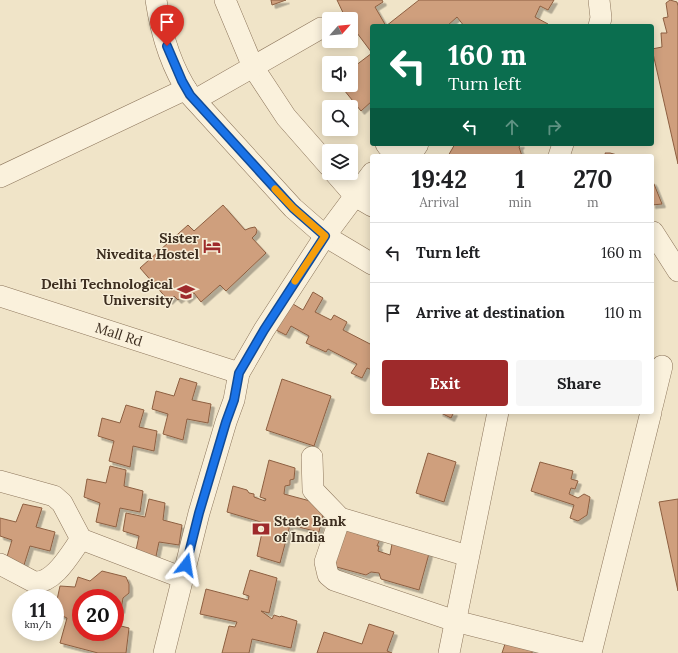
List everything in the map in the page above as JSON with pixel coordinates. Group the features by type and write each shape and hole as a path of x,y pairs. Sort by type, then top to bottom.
{"lane":[{"path":"156,0 159,25 170,56 190,94 293,208 325,236 370,263"},
{"path":"225,0 253,67 286,117 322,158"},
{"path":"599,24 600,0"},
{"path":"0,176 253,67 321,28"},
{"path":"406,154 411,152 416,146"},
{"path":"387,150 400,154"},
{"path":"342,180 364,201"},
{"path":"164,653 201,506 234,400 239,373 264,330 325,236 364,201 370,180"},
{"path":"654,232 678,271"},
{"name":"Mall Rd","path":"0,296 239,373"},
{"path":"654,400 664,366"},
{"path":"448,653 498,414"},
{"path":"591,653 651,414"},
{"path":"312,457 313,490 340,518 468,556"},
{"path":"0,481 54,496 62,503 81,539 183,578"},
{"path":"340,518 325,562 328,575 334,580 455,621 582,653"},
{"path":"0,564 34,582 40,583 55,574 81,539"}],"building":[{"path":"271,0 286,0 272,5"},
{"path":"337,0 382,0 383,2 375,7 385,24 370,24 370,50 358,34 358,12 343,12"},
{"path":"419,0 554,0 548,10 540,6 535,17 548,24 462,24 457,17 449,24 389,24"},
{"path":"670,0 677,2 678,6 678,164 654,58 654,49 662,47 661,33 667,33 663,18 668,17 666,3"},
{"path":"370,55 370,103 361,111 358,107 358,100 352,100 346,92 358,92 358,64"},
{"path":"454,146 520,146 521,154 449,154"},
{"path":"654,184 662,204 654,205"},
{"name":"Sister Nivedita Hostel","path":"223,205 245,230 255,227 257,230 256,234 252,238 266,253 226,291 220,285 201,302 194,293 186,300 183,296 178,300 174,296 169,301 140,268 188,225 194,231"},
{"path":"313,292 323,298 315,312 331,320 334,315 347,322 343,330 370,344 370,369 367,368 362,378 351,373 357,364 328,349 326,352 306,343 309,336 291,326 286,335 274,329 288,301 303,310"},
{"path":"180,378 197,383 192,400 211,404 208,423 187,419 183,440 163,434 168,414 152,409 156,391 174,396"},
{"path":"282,379 331,396 314,446 266,430"},
{"path":"126,405 144,410 139,427 157,431 154,451 133,446 130,467 109,461 114,441 98,436 102,418 120,423"},
{"path":"443,414 453,414 451,418"},
{"path":"428,453 456,462 444,502 416,493"},
{"path":"269,460 295,468 294,479 290,480 290,485 285,486 284,494 325,505 319,532 290,525 280,563 257,556 264,523 227,512 233,486 247,490 249,493 254,494 254,497 265,501 266,499 260,497"},
{"path":"540,462 573,471 571,479 578,481 575,489 571,488 569,494 578,498 584,494 590,497 587,515 578,521 570,518 574,505 531,491"},
{"path":"110,466 126,470 124,486 143,491 140,512 120,508 116,527 96,522 100,503 84,497 87,479 106,483"},
{"path":"149,499 165,503 163,520 182,525 179,545 159,542 155,561 135,555 139,536 123,531 126,513 145,517"},
{"path":"678,499 678,591 659,502"},
{"path":"23,504 42,508 36,527 55,532 50,551 30,546 24,565 6,560 12,540 0,536 0,518 16,522"},
{"path":"344,526 380,539 377,546 379,546 378,551 390,555 392,544 430,550 419,590 381,579 379,573 371,572 366,575 333,566"},
{"path":"250,570 277,578 269,613 261,611 272,619 274,615 297,621 291,648 252,639 249,653 222,653 229,626 235,627 237,622 200,614 206,589 248,600 249,596 243,594"},
{"path":"102,571 126,577 129,584 129,593 124,597 124,589 72,589 72,641 124,641 124,627 129,628 126,653 98,653 60,643 61,641 64,641 64,629 67,618 64,617 64,589 59,589 60,586 75,587 78,577 90,581"},
{"path":"369,624 394,632 387,651 392,653 317,653 324,632 362,644"},
{"path":"506,641 533,649 532,653 502,653"}],"slow traffic":[{"path":"275,189 293,208 325,236 295,281"}],"place":[{"name":"Sister Nivedita Hostel","path":"212,246"},
{"name":"Delhi Technological University","path":"186,292"},
{"name":"State Bank of India","path":"261,529"}],"route":[{"path":"167,46 170,56 190,95 293,208 325,236 264,330 239,373 234,400 199,513 186,565"}]}
